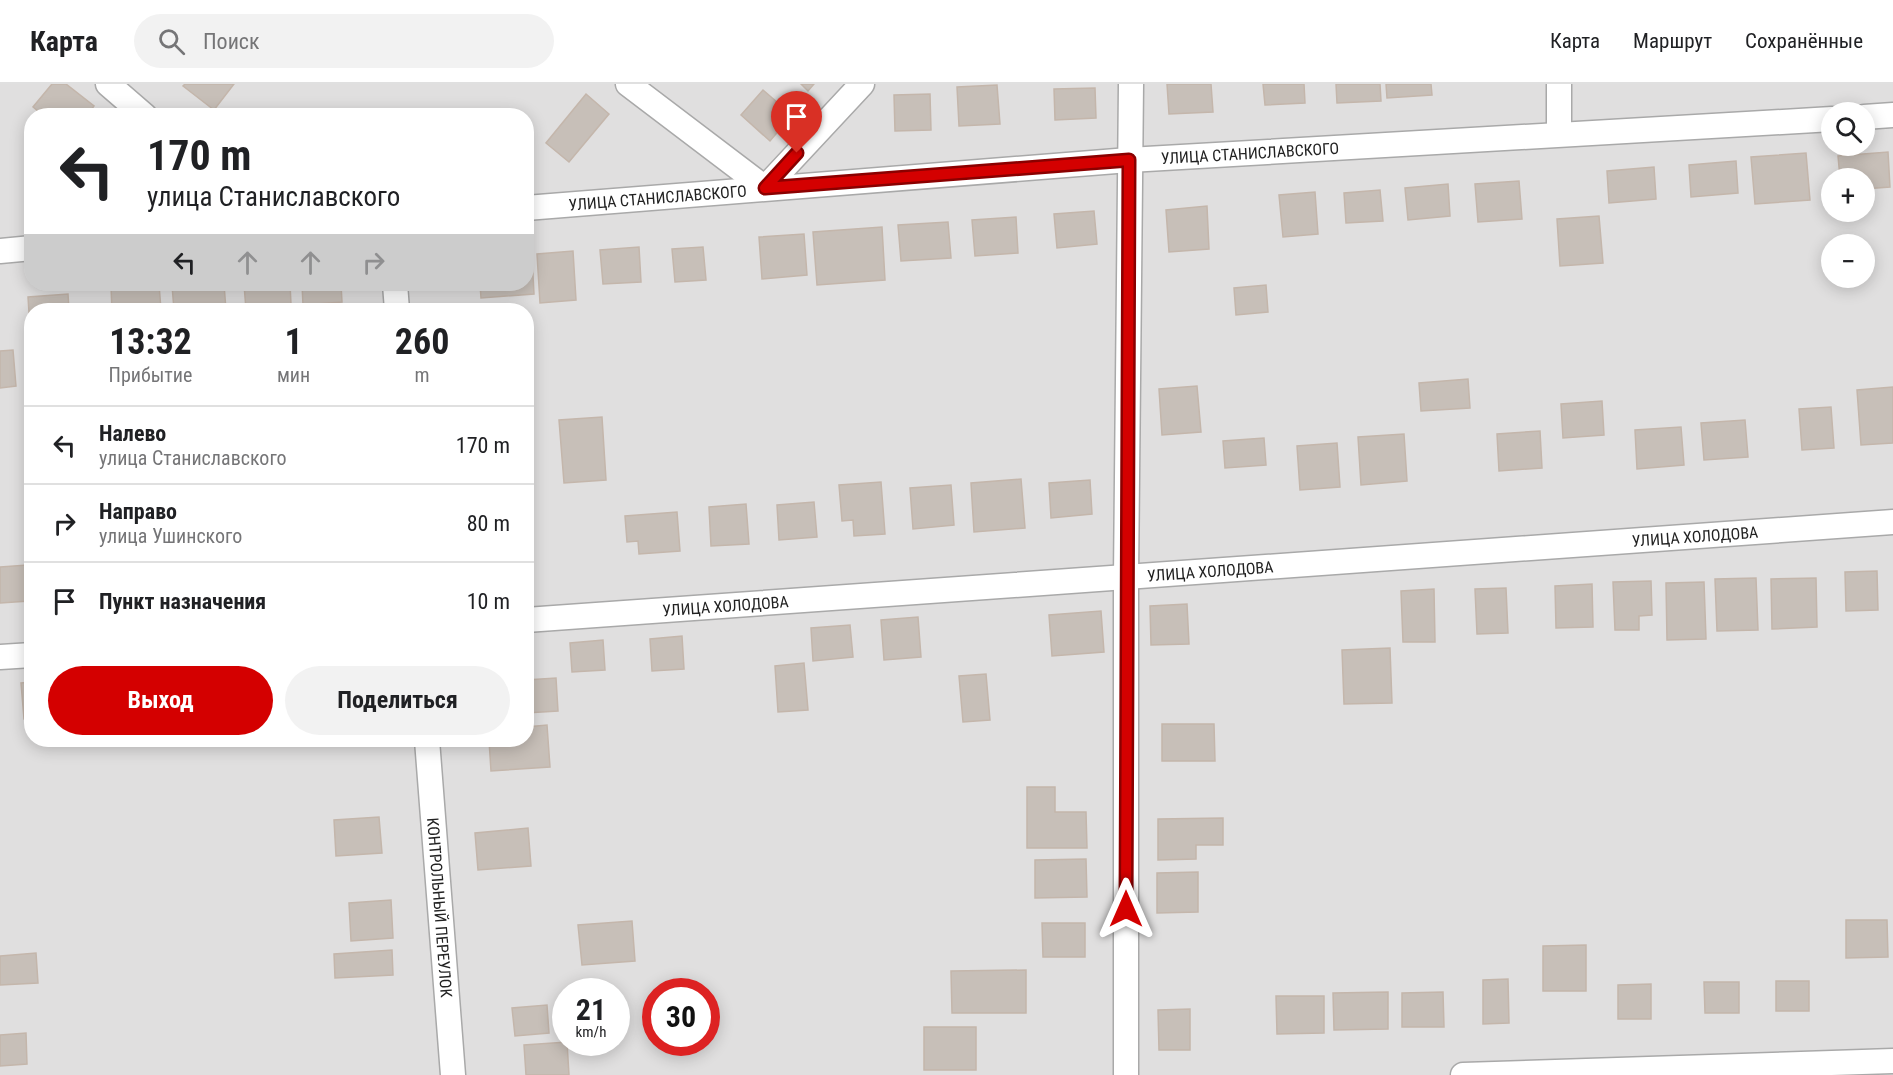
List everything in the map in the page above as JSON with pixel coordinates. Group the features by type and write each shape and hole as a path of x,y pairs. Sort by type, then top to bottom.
{"street":[{"path":"108,84 136,108"},
{"path":"628,84 765,188 862,84"},
{"path":"1126,1075 1126,577 1131,84"},
{"path":"1558,84 1559,134"},
{"path":"1875,116 1893,115"},
{"name":"УЛИЦА СТАНИСЛАВСКОГО","path":"534,207 1129,160 1821,120"},
{"path":"0,251 24,249"},
{"name":"УЛИЦА ХОЛОДОВА","path":"534,619 1893,522"},
{"path":"0,657 24,656"},
{"name":"КОНТРОЛЬНЫЙ ПЕРЕУЛОК","path":"429,747 453,1075"},
{"path":"1463,1075 1893,1061"}],"shaded area":[{"path":"0,84 1893,84 1893,1075 0,1075"}],"building":[{"path":"52,84 66,84 94,106 93,108 33,107"},
{"path":"185,84 234,84 216,108 211,108 183,86"},
{"path":"801,84 814,84 808,91"},
{"path":"1167,84 1211,84 1213,112 1169,114"},
{"path":"1263,84 1304,84 1305,103 1265,105"},
{"path":"1336,84 1380,84 1381,101 1337,103"},
{"path":"1386,84 1431,84 1432,95 1387,98"},
{"path":"997,85 1000,124 959,126 957,87"},
{"path":"1095,88 1096,118 1055,120 1054,89"},
{"path":"763,90 792,115 770,141 741,115"},
{"path":"586,94 609,114 569,162 546,143"},
{"path":"930,94 931,130 895,131 894,95"},
{"path":"1888,152 1890,187 1875,188 1875,168 1839,168 1838,156 1875,156 1875,153"},
{"path":"1806,153 1810,200 1755,204 1751,157"},
{"path":"1736,161 1738,193 1691,197 1689,165"},
{"path":"1654,167 1656,199 1609,203 1607,171"},
{"path":"1519,181 1522,219 1478,222 1475,184"},
{"path":"1448,184 1450,216 1408,220 1405,188"},
{"path":"1380,190 1383,221 1346,223 1344,193"},
{"path":"1315,192 1318,234 1283,237 1279,195"},
{"path":"1207,206 1209,249 1169,252 1166,210"},
{"path":"1094,211 1097,244 1057,248 1054,214"},
{"path":"1599,216 1603,263 1560,266 1557,219"},
{"path":"1016,217 1018,253 975,256 972,220"},
{"path":"948,222 951,258 901,261 898,225"},
{"path":"882,227 885,280 817,285 813,232"},
{"path":"804,234 807,275 762,279 759,237"},
{"path":"639,247 641,282 603,284 600,250"},
{"path":"703,247 706,280 675,282 672,249"},
{"path":"573,251 576,300 540,303 537,254"},
{"path":"1266,285 1268,312 1236,315 1234,288"},
{"path":"111,291 160,291 160,303 112,303"},
{"path":"172,291 225,291 225,303 173,303"},
{"path":"245,291 290,291 291,303 245,303"},
{"path":"302,291 341,291 342,302 303,303"},
{"path":"480,291 534,291 534,294 481,298"},
{"path":"68,294 69,303 28,303 28,297"},
{"path":"13,350 16,386 0,388 0,351"},
{"path":"1468,379 1470,408 1421,411 1419,383"},
{"path":"1197,386 1201,432 1162,435 1159,389"},
{"path":"1893,387 1893,443 1861,445 1857,390"},
{"path":"1602,401 1604,435 1563,438 1561,404"},
{"path":"1831,407 1834,448 1802,450 1799,409"},
{"path":"602,417 606,480 564,483 559,420"},
{"path":"1745,420 1748,457 1704,460 1701,423"},
{"path":"1681,427 1684,465 1637,469 1635,430"},
{"path":"1540,431 1542,468 1499,471 1497,434"},
{"path":"1404,434 1407,481 1361,485 1358,437"},
{"path":"1264,438 1266,465 1225,468 1223,441"},
{"path":"1337,443 1340,487 1300,490 1297,446"},
{"path":"1021,479 1025,528 974,532 971,483"},
{"path":"1090,480 1092,514 1051,518 1049,483"},
{"path":"881,482 885,534 854,536 853,520 842,521 839,485"},
{"path":"951,485 954,525 913,529 910,488"},
{"path":"814,502 817,537 779,540 777,505"},
{"path":"746,504 749,544 711,546 709,507"},
{"path":"677,512 680,551 639,554 638,541 627,542 625,516"},
{"path":"24,565 24,601 0,603 0,567"},
{"path":"1877,571 1878,610 1846,611 1845,572"},
{"path":"1756,578 1758,630 1717,631 1715,579"},
{"path":"1816,578 1817,627 1772,629 1771,579"},
{"path":"1651,581 1652,615 1639,616 1639,630 1615,630 1613,582"},
{"path":"1704,582 1706,639 1667,640 1666,583"},
{"path":"1592,584 1593,627 1556,628 1555,586"},
{"path":"1506,588 1508,633 1477,634 1475,589"},
{"path":"1434,589 1435,642 1403,642 1401,591"},
{"path":"1187,604 1189,644 1151,645 1150,606"},
{"path":"1101,611 1104,652 1052,656 1049,615"},
{"path":"918,617 921,657 884,660 881,620"},
{"path":"850,625 853,657 813,661 811,628"},
{"path":"682,636 684,669 652,671 650,639"},
{"path":"603,640 605,670 572,672 570,643"},
{"path":"1390,648 1392,703 1344,704 1342,650"},
{"path":"804,663 808,710 778,712 775,666"},
{"path":"986,674 990,720 963,722 959,676"},
{"path":"556,678 558,711 534,712 534,679"},
{"path":"21,683 24,683 24,719"},
{"path":"1162,724 1214,724 1215,761 1162,761"},
{"path":"547,725 550,767 491,771 489,747 534,747 534,726"},
{"path":"1027,787 1055,787 1055,812 1086,812 1087,848 1027,848"},
{"path":"379,817 382,853 336,856 334,820"},
{"path":"1223,818 1223,845 1196,845 1196,859 1158,860 1158,819"},
{"path":"528,828 531,866 478,870 475,833"},
{"path":"1086,859 1087,897 1035,898 1035,860"},
{"path":"1198,872 1198,912 1157,913 1157,873"},
{"path":"391,900 393,938 351,941 349,903"},
{"path":"1846,920 1887,920 1888,957 1846,958"},
{"path":"632,921 635,961 582,965 578,925"},
{"path":"1042,923 1085,923 1085,957 1043,957"},
{"path":"1586,945 1586,991 1543,991 1543,946"},
{"path":"392,950 393,975 335,978 334,954"},
{"path":"36,953 38,983 0,985 0,956"},
{"path":"1026,970 1026,1013 952,1013 951,971"},
{"path":"1508,979 1509,1023 1483,1024 1483,980"},
{"path":"1776,981 1809,981 1809,1011 1776,1011"},
{"path":"1704,982 1739,982 1739,1013 1705,1013"},
{"path":"1651,984 1651,1019 1618,1019 1618,985"},
{"path":"1388,992 1388,1029 1334,1030 1333,993"},
{"path":"1443,992 1444,1027 1402,1027 1402,993"},
{"path":"1276,996 1324,996 1324,1033 1277,1034"},
{"path":"547,1005 549,1033 515,1036 512,1008"},
{"path":"1190,1009 1190,1050 1159,1050 1158,1010"},
{"path":"924,1027 976,1027 976,1070 924,1070"},
{"path":"26,1033 27,1064 0,1066 0,1035"},
{"path":"552,1043 552,1056 568,1056 569,1075 526,1075 524,1045"}],"route":[{"path":"797,153 765,188 1129,160 1126,909"}]}
